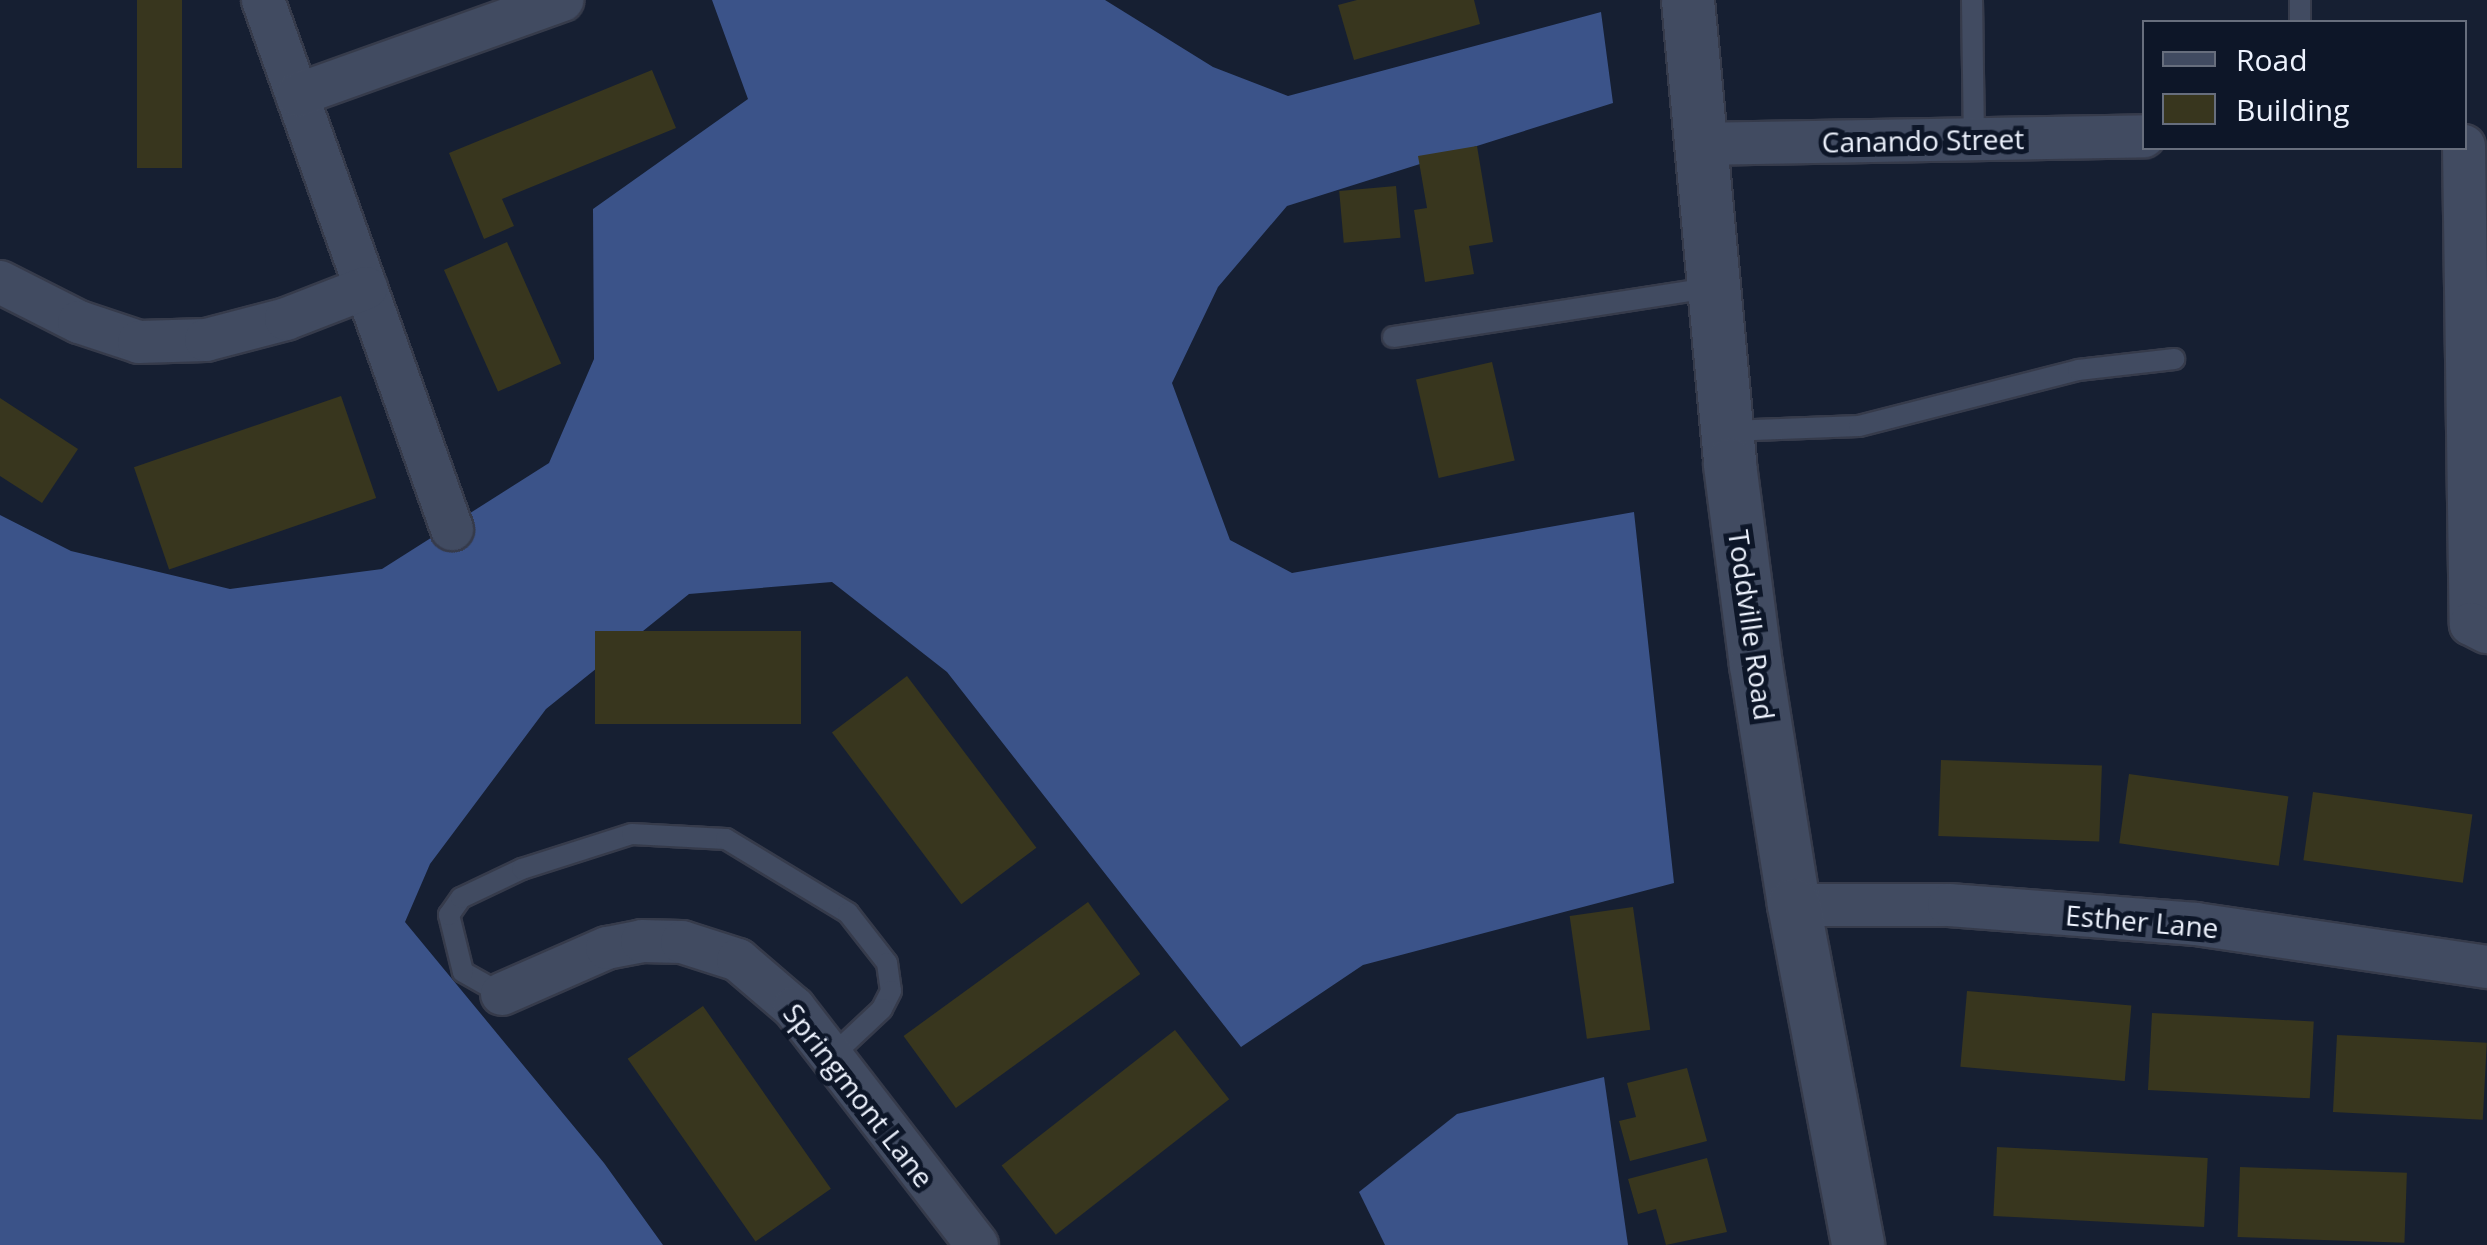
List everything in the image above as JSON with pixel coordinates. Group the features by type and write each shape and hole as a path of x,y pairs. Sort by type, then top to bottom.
{"street":[{"path":"263,0 452,529"},
{"path":"298,95 562,0"},
{"name":"Toddville Road","path":"1688,0 1726,431 1794,905 1858,1245"},
{"name":"Canando Street","path":"1702,144 2142,136"},
{"path":"2464,150 2472,624 2487,632"},
{"path":"0,282 79,322 139,342 206,340 286,319 366,288"},
{"name":"Esther Lane","path":"1794,905 1949,905 2196,924 2487,968"},
{"name":"Springmont Lane","path":"502,994 607,948 642,940 682,942 738,960 794,1008 977,1245"}],"lane":[{"path":"1972,0 1974,139"},
{"path":"1393,337 1713,288"},
{"path":"1726,431 1858,426 2078,370 2174,359"},
{"path":"502,994 463,972 450,915 461,898 522,869 632,834 726,839 848,913 887,964 892,991 882,1010 832,1056"}],"shaded area":[{"path":"712,0 1105,0 1213,67 1288,96 1601,12 1613,103 1287,206 1218,287 1172,383 1230,540 1292,573 1634,512 1674,883 1363,965 1241,1047 947,672 832,582 689,594 546,709 430,864 405,922 604,1163 663,1245 0,1245 0,515 71,551 230,589 382,569 549,463 594,359 593,209 748,99"},
{"path":"1604,1077 1628,1245 1385,1245 1359,1192 1457,1114"}],"building":[{"path":"137,0 182,0 182,168 137,168"},
{"path":"1357,0 1474,0 1480,24 1354,60 1338,5"},
{"path":"652,70 676,128 502,199 514,226 484,239 449,153"},
{"path":"1477,146 1493,242 1469,246 1474,274 1425,282 1414,210 1427,208 1418,156"},
{"path":"1396,186 1401,238 1344,243 1339,191"},
{"path":"507,242 561,364 498,392 444,270"},
{"path":"1492,362 1515,460 1439,478 1416,380"},
{"path":"341,396 376,498 169,569 134,467"},
{"path":"0,398 78,449 42,503 0,476"},
{"path":"595,631 801,631 801,724 595,724"},
{"path":"907,676 1036,848 961,904 832,733"},
{"path":"1941,760 2102,766 2099,842 1938,836"},
{"path":"2129,774 2288,796 2279,866 2119,843"},
{"path":"2313,792 2472,814 2463,883 2303,860"},
{"path":"1088,902 1140,974 956,1108 904,1036"},
{"path":"1633,907 1650,1030 1587,1039 1570,916"},
{"path":"1967,991 2131,1005 2125,1081 1960,1067"},
{"path":"703,1006 831,1189 756,1241 628,1059"},
{"path":"2152,1013 2314,1021 2310,1098 2148,1090"},
{"path":"1175,1030 1229,1099 1056,1235 1002,1165"},
{"path":"2337,1035 2487,1043 2483,1120 2333,1112"},
{"path":"1687,1068 1707,1141 1630,1161 1619,1121 1636,1117 1627,1083"},
{"path":"1997,1147 2208,1158 2204,1227 1993,1216"},
{"path":"1707,1158 1727,1232 1666,1245 1656,1209 1638,1214 1628,1179"},
{"path":"2240,1167 2407,1173 2404,1243 2238,1237"}]}
